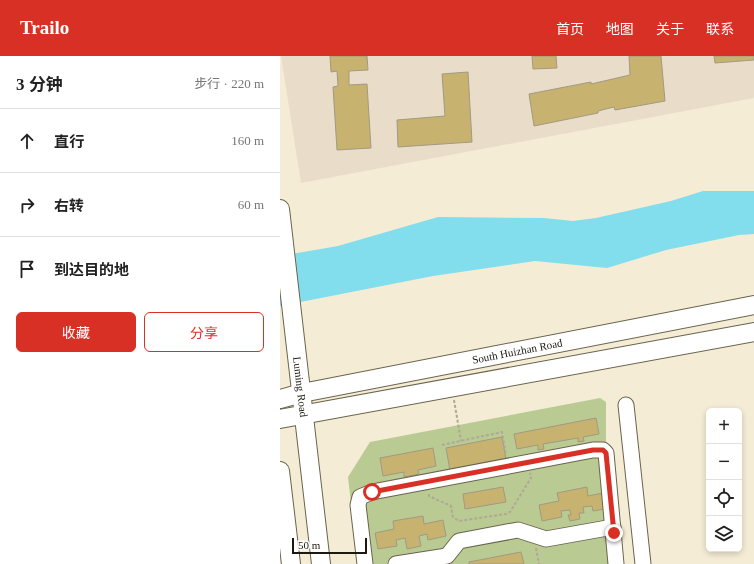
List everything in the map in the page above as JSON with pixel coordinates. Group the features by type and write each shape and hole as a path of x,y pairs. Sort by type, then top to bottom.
{"main road":[{"name":"Luming Road","path":"280,209 321,564"},
{"name":"South Huizhan Road","path":"280,399 302,393 754,305"},
{"path":"280,420 304,414 754,332"},
{"path":"280,471 291,564"}],"street":[{"path":"626,405 643,564"},
{"path":"364,564 358,505 360,497 372,492 593,450 603,450 606,453 616,564"},
{"path":"396,564 448,560 459,541 518,530 546,539 613,527"}],"path":[{"path":"452,387 461,440"},
{"path":"442,445 502,432 508,466"},
{"path":"427,481 429,496 451,506 453,517 459,521 506,514 510,512 531,478 527,462"}],"shaded area":[{"path":"281,56 754,56 754,98 301,183"}],"green space":[{"path":"600,398 606,402 606,453 616,564 358,564 348,477 370,442"}],"water":[{"path":"703,191 754,191 754,234 739,235 666,250 607,268 535,261 433,276 280,306 280,256 338,246 438,217 544,218 573,221 596,218 671,201"}],"building":[{"path":"330,56 367,56 368,70 349,71 349,85 367,84 371,148 337,150 333,87 338,86 337,71 331,72"},
{"path":"532,56 556,56 557,68 533,69"},
{"path":"629,56 661,56 665,101 615,110 614,107 598,111 598,113 534,126 529,94 591,82 591,84 630,75"},
{"path":"714,56 754,56 754,60 715,63"},
{"path":"468,72 472,142 398,147 397,120 445,116 442,74"},
{"path":"596,418 599,434 583,437 584,441 578,442 578,438 543,444 544,449 538,450 538,445 517,449 514,434"},
{"path":"502,437 507,465 451,476 446,448"},
{"path":"433,448 436,466 418,470 419,474 404,477 404,472 383,476 380,458"},
{"path":"503,487 506,502 465,509 463,494"},
{"path":"587,487 588,496 608,492 611,508 593,511 592,506 583,507 584,513 579,513 580,519 570,521 568,515 571,515 570,510 561,511 562,517 542,521 539,505 559,501 557,493"},
{"path":"423,516 424,524 443,520 446,536 428,540 427,534 419,536 421,546 407,549 405,538 396,540 397,546 378,549 375,533 394,529 393,521"},
{"path":"521,552 524,564 469,564 469,562"}],"route":[{"path":"372,492 593,450 603,450 606,453 614,533"}]}
